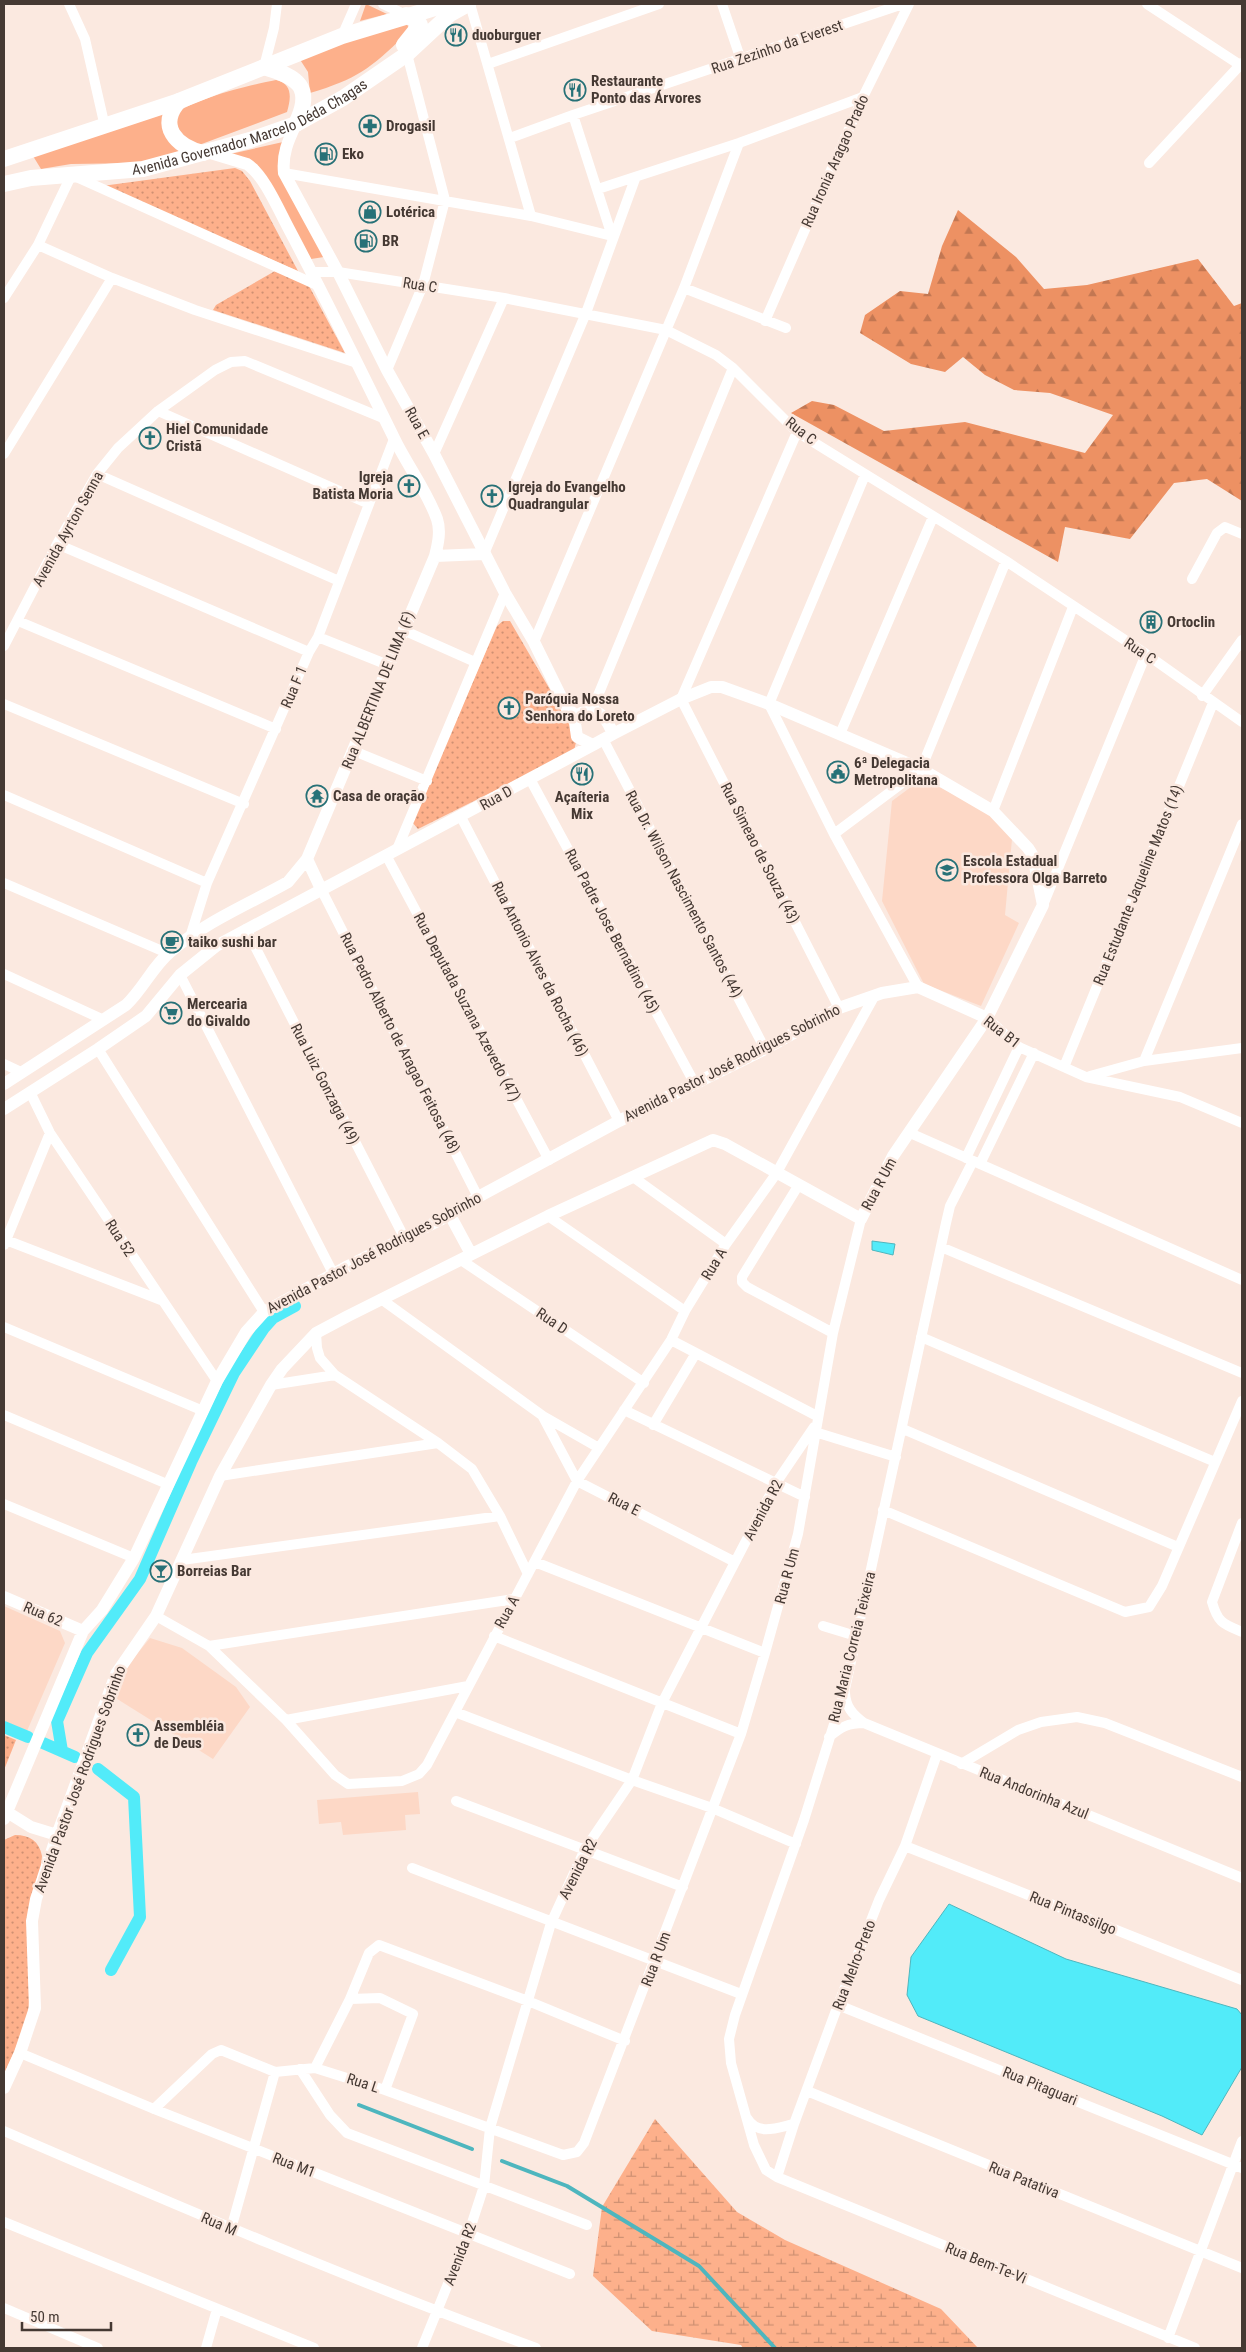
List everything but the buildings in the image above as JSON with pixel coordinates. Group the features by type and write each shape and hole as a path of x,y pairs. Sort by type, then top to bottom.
{"main road":[{"path":"4,160 105,127 179,100 342,36 406,15 448,4"},
{"name":"Avenida Governador Marcelo Déda Chagas","path":"4,184 23,179 143,169 296,124 343,98 408,54 450,14 470,4"},
{"path":"374,76 420,25 418,21 406,15"},
{"path":"264,67 288,74 300,85 304,93 305,102 296,124"},
{"path":"179,100 170,115 170,129 175,139 183,145 205,152"}],"street":[{"path":"69,4 85,39 105,127"},
{"path":"264,67 278,4"},
{"path":"342,36 356,4"},
{"path":"383,4 406,15"},
{"path":"470,4 531,216"},
{"path":"488,64 659,4"},
{"path":"722,4 741,60"},
{"name":"Rua Zezinho da Everest","path":"510,138 573,114 741,60 902,4"},
{"name":"Rua Ironia Aragao Prado","path":"765,321 863,97 909,4"},
{"path":"1147,4 1241,64 1149,163"},
{"path":"387,370 422,285 445,200 408,54"},
{"path":"598,189 635,179 739,143 863,97"},
{"path":"573,114 612,236"},
{"path":"296,124 285,148 282,160 284,173 531,216 612,236"},
{"path":"534,642 684,288 739,143"},
{"name":"Rua E","path":"205,152 240,160 253,168 269,192 312,272 394,439 437,520 439,540 435,556"},
{"name":"Rua E","path":"284,173 338,272 387,370 434,454 484,554 534,642 566,708 577,717"},
{"path":"4,298 38,245 72,176 319,286"},
{"path":"435,556 484,554 586,313 612,236 635,179"},
{"path":"38,245 112,278 195,310 357,362"},
{"name":"Rua C","path":"312,272 338,272 504,298 666,330 716,355 733,368 797,432 1006,562 1146,654 1202,696 1242,722"},
{"path":"4,454 112,278"},
{"path":"684,288 786,328"},
{"path":"434,454 504,298"},
{"name":"Avenida Ayrton Senna","path":"4,646 57,544 97,474 118,448 158,411 215,370 231,362 245,361 385,419"},
{"path":"592,710 733,368"},
{"path":"158,411 369,504"},
{"path":"681,699 797,432"},
{"name":"Rua F 1","path":"191,934 207,883 244,804 309,652 318,637 394,439"},
{"path":"97,474 339,581"},
{"path":"865,475 769,704 834,834 918,987"},
{"path":"840,734 933,517"},
{"path":"1192,580 1217,533 1225,527 1242,534"},
{"path":"57,544 309,652"},
{"name":"Rua ALBERTINA DE LIMA (F)","path":"4,1084 104,1020 133,999 167,953 191,934 288,882 307,859 435,556"},
{"path":"834,834 921,769 1006,562"},
{"path":"398,847 505,593"},
{"path":"992,811 1073,607"},
{"path":"18,621 276,729"},
{"path":"403,630 475,662"},
{"path":"318,637 388,665"},
{"path":"1202,696 1242,640"},
{"path":"1044,905 1146,654"},
{"name":"Rua D","path":"4,1109 98,1049 153,1010 180,975 207,952 398,847 461,817 603,739 681,699 717,686 769,704 921,769 992,811 1028,848 1033,856 1044,905"},
{"name":"Rua Simeao de Souza (43)","path":"681,699 839,1008"},
{"name":"Rua Estudante Jaqueline Matos (14)","path":"1064,1067 1213,703"},
{"path":"4,704 244,804"},
{"path":"592,710 600,713 607,721 603,739 578,737 575,723 577,717 581,713 592,710"},
{"name":"Rua Dr. Wilson Nascimento Santos (44)","path":"603,739 765,1049"},
{"path":"354,751 427,781"},
{"name":"Rua Padre Jose Bernadino (45)","path":"530,779 695,1084"},
{"path":"4,795 207,883"},
{"name":"Rua Antonio Alves da Rocha (46)","path":"461,817 619,1121"},
{"path":"1144,1061 1242,824"},
{"name":"Rua Deputada Suzana Azevedo (47)","path":"386,855 549,1160"},
{"path":"307,859 321,889"},
{"path":"4,883 167,953"},
{"name":"Rua Pedro Alberto de Aragao Feitosa (48)","path":"321,889 478,1196"},
{"name":"Rua R Um","path":"584,2144 656,1961 741,1734 789,1571 805,1497 833,1333 861,1219 893,1156 987,1018 1044,905"},
{"name":"Rua Luiz Gonzaga (49)","path":"246,929 405,1239"},
{"path":"4,974 104,1020"},
{"path":"180,975 334,1276"},
{"name":"Avenida Pastor José Rodrigues Sobrinho","path":"5,1815 83,1631 102,1610 134,1558 216,1381 246,1332 264,1312 334,1276 348,1266 451,1219 478,1196 549,1160 619,1121 765,1049 839,1008 875,995 918,987"},
{"name":"Rua B1","path":"918,987 987,1018 1019,1047 1086,1077 1180,1097 1242,1123"},
{"name":"Rua A","path":"156,1616 209,1646 286,1720 335,1775 344,1782 352,1784 402,1781 419,1774 455,1712 577,1481 644,1383 726,1244 776,1174 875,995"},
{"path":"1086,1077 1144,1061 1241,1046"},
{"name":"Rua Maria Correia Teixeira","path":"973,1161 1019,1047"},
{"path":"98,1049 264,1312"},
{"name":"Rua Maria Correia Teixeira","path":"777,2177 766,2170 754,2146 728,2048 730,2031 796,1844 845,1689 950,1206 1034,1053"},
{"path":"4,1064 21,1072"},
{"name":"Rua 52","path":"30,1092 50,1133 216,1381"},
{"path":"50,1133 5,1243 161,1300"},
{"path":"910,1133 1242,1280"},
{"name":"Avenida Pastor José Rodrigues Sobrinho","path":"4,2088 32,2021 36,1997 32,1921 36,1899 57,1835 116,1674 156,1616 220,1476 282,1369 316,1333 382,1298 548,1216 716,1139 776,1174"},
{"path":"776,1174 861,1219"},
{"path":"633,1177 726,1244"},
{"path":"798,1186 742,1277 743,1284 833,1333"},
{"path":"548,1216 686,1311"},
{"path":"451,1219 460,1235 466,1257"},
{"path":"942,1247 1242,1373"},
{"name":"Rua D","path":"466,1257 644,1383"},
{"path":"382,1298 543,1416 599,1448"},
{"path":"4,1327 201,1410"},
{"path":"316,1333 316,1348 320,1358 335,1375 438,1443 472,1469 500,1516 528,1574"},
{"path":"921,1337 1215,1462"},
{"path":"671,1340 816,1424 896,1457"},
{"path":"653,1425 696,1353"},
{"path":"271,1385 335,1375"},
{"path":"884,1510 1125,1612 1149,1607 1162,1586 1242,1401"},
{"path":"624,1410 805,1497"},
{"path":"4,1415 167,1484"},
{"path":"543,1416 577,1481"},
{"name":"Avenida R2","path":"422,2348 470,2232 484,2186 490,2128 551,1923 586,1849 632,1780 662,1703 776,1483 816,1424"},
{"path":"902,1428 1178,1547"},
{"path":"220,1476 438,1443"},
{"name":"Rua E","path":"577,1481 736,1562"},
{"path":"4,1504 134,1558"},
{"path":"182,1560 500,1516"},
{"path":"1242,1523 1239,1542 1212,1602 1215,1614 1222,1624 1242,1632"},
{"path":"534,1562 765,1653"},
{"name":"Rua 62","path":"4,1597 83,1631"},
{"path":"209,1646 514,1599"},
{"path":"823,1626 856,1636"},
{"path":"494,1636 741,1734"},
{"path":"286,1720 468,1686"},
{"name":"Rua Andorinha Azul","path":"845,1689 846,1703 852,1714 864,1723 1242,1878"},
{"path":"455,1712 632,1780 712,1808 796,1844"},
{"path":"961,1764 1018,1730 1041,1722 1077,1717 1105,1723 1242,1777"},
{"path":"829,1738 841,1727 851,1723 864,1723"},
{"name":"Rua Melro-Preto","path":"777,2177 794,2124 838,2005 879,1900 904,1846 937,1754"},
{"path":"456,1801 683,1887"},
{"path":"5,1815 31,1827 57,1835"},
{"name":"Rua Pintassilgo","path":"904,1846 1242,1980"},
{"path":"412,1868 551,1923 742,1994"},
{"path":"315,2068 350,1999 369,1953 379,1945 388,1946 624,2040"},
{"path":"350,1999 380,1998 413,2014 385,2090"},
{"name":"Rua Pitaguari","path":"838,2005 1238,2166"},
{"name":"Rua L","path":"154,2109 212,2054 221,2050 275,2072 315,2068 385,2090 563,2155 577,2152 584,2144"},
{"name":"Rua M1","path":"20,2053 154,2109 470,2232 570,2274"},
{"path":"300,2069 330,2115 347,2133 586,2225"},
{"path":"231,2229 275,2072"},
{"name":"Rua Patativa","path":"807,2091 1242,2268"},
{"path":"745,2115 751,2125 764,2131 794,2124"},
{"name":"Rua M","path":"4,2131 231,2229 437,2312 536,2348"},
{"path":"1168,2338 1199,2251 1238,2166 1242,2141"},
{"name":"Rua Bem-Te-Vi","path":"777,2177 1195,2348"},
{"path":"4,2222 314,2348"},
{"path":"4,2308 98,2348"},
{"path":"206,2348 216,2309"}],"shaded area":[{"name":"Escola Estadual Professora Olga Barreto","path":"915,784 939,787 990,812 1012,839 1005,915 1019,923 981,1006 924,984 882,901 892,801"},
{"path":"4,1606 60,1631 65,1643 27,1731 4,1721"},
{"path":"150,1638 182,1648 236,1687 250,1707 213,1759 114,1697 124,1670"},
{"path":"418,1792 420,1814 405,1815 406,1830 343,1835 341,1822 319,1824 317,1800"}],"green space":[{"path":"366,4 387,14 360,21"},
{"path":"402,21 407,24 409,29 405,35 372,65 340,83 310,93 308,72 299,58"},
{"path":"276,80 282,82 288,88 290,97 287,112 199,145 180,136 174,115 182,109 222,93"},
{"path":"164,113 185,152 138,163 71,164 41,169 33,156"},
{"path":"283,142 280,149 324,257 311,259 257,164 226,155"},
{"path":"235,168 242,171 250,181 298,271 102,186"},
{"path":"958,210 1016,257 1044,289 1087,285 1198,259 1234,306 1242,303 1242,501 1207,479 1174,483 1130,539 1065,527 1058,562 791,413 812,401 834,405 884,431 965,422 1085,453 1113,415 1050,393 1014,390 985,375 963,357 945,372 911,364 860,333 865,315 900,291 928,294 942,246"},
{"path":"275,271 309,286 345,353 213,310 216,305"},
{"path":"503,621 510,621 573,729 576,742 574,751 418,829 412,822 497,626"},
{"path":"4,1735 16,1740 4,1770"},
{"path":"15,1835 25,1836 33,1840 39,1846 42,1856 28,2013 21,2036 4,2075 4,1840"},
{"path":"655,2119 737,2212 785,2240 941,2309 978,2348 743,2348 741,2345 652,2331 593,2276 602,2207"}],"water":[{"path":"872,1241 895,1244 893,1255 872,1250"},
{"path":"949,1904 1066,1959 1237,2009 1242,2015 1242,2067 1202,2135 1162,2116 918,2016 907,1995 911,1957"}],"waterway":[{"path":"62,1751 57,1721 87,1653 140,1579 191,1462 234,1373 264,1328 273,1318 295,1306"},
{"path":"4,1727 28,1737"},
{"path":"43,1743 75,1757"},
{"path":"98,1769 134,1797 140,1917 111,1970"},
{"path":"359,2105 472,2149"},
{"path":"502,2161 567,2186 699,2266 775,2348"}],"place":[{"name":"duoburguer","path":"456,35"},
{"name":"Restaurante Ponto das Árvores","path":"575,90"},
{"name":"Drogasil","path":"370,126"},
{"name":"Eko","path":"326,154"},
{"name":"Lotérica","path":"370,212"},
{"name":"BR","path":"366,241"},
{"name":"Hiel Comunidade Cristã","path":"150,438"},
{"name":"Igreja Batista Moria","path":"409,486"},
{"name":"Igreja do Evangelho Quadrangular","path":"492,496"},
{"name":"Ortoclin","path":"1151,622"},
{"name":"Paróquia Nossa Senhora do Loreto","path":"509,708"},
{"name":"6ª Delegacia Metropolitana","path":"838,772"},
{"name":"Açaíteria Mix","path":"582,774"},
{"name":"Casa de oração","path":"317,796"},
{"name":"Escola Estadual Professora Olga Barreto","path":"947,870"},
{"name":"taiko sushi bar","path":"172,942"},
{"name":"Mercearia do Givaldo","path":"171,1013"},
{"name":"Borreias Bar","path":"161,1571"},
{"name":"Assembléia de Deus","path":"138,1735"}]}
